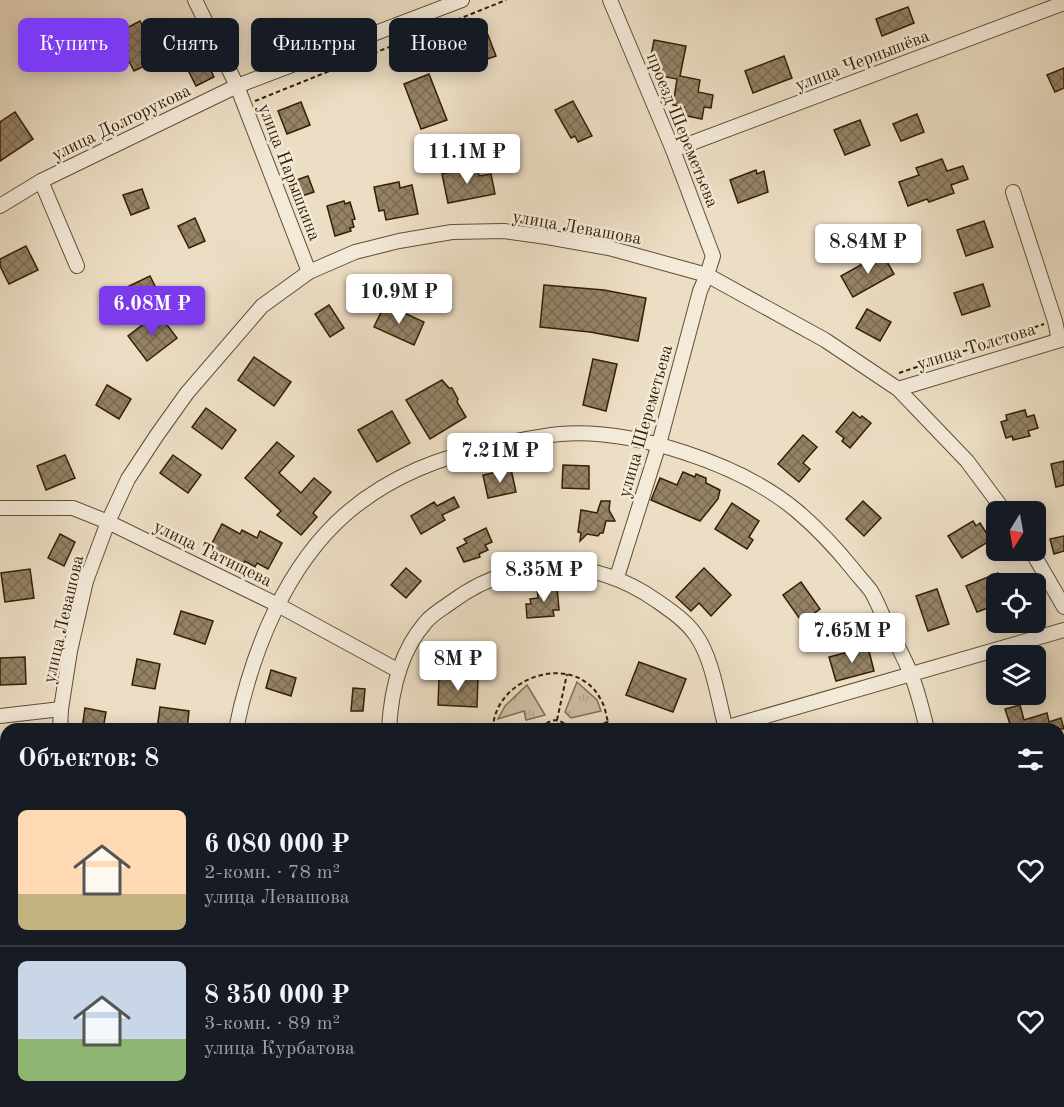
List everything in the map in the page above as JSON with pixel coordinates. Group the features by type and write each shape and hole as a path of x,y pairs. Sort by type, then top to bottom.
{"street":[{"name":"улица Нарышкина","path":"195,0 237,86 309,272"},
{"name":"улица Долгорукова","path":"0,206 41,181 237,86 462,0"},
{"name":"проезд Шереметьева","path":"610,0 673,150 712,256 707,275"},
{"name":"улица Чернышёва","path":"673,150 1064,3"},
{"path":"41,181 77,266"},
{"path":"1013,192 1061,340"},
{"name":"улица Левашова","path":"60,723 60,709 70,651 86,581 108,522 128,479 187,393 262,306 309,272 355,252 399,241 452,232 504,231 609,248 707,275 825,340 898,388 967,461 997,501"},
{"name":"улица Шереметьева","path":"616,577 659,444 700,291 707,275"},
{"name":"улица Толстова","path":"898,388 1061,340"},
{"path":"237,723 252,665 278,605 307,556 347,513 380,488 415,469 473,450 561,434 610,436 659,444 710,461 759,486 795,510 836,548 870,591 911,673 925,723"},
{"name":"улица Татищева","path":"0,508 73,507 278,605 399,671"},
{"path":"1037,561 1064,607"},
{"path":"389,723 390,706 399,671 407,649 425,622 469,589 494,577 520,569 574,567 616,577 643,591 670,609 695,634 709,663 723,723"},
{"path":"744,723 1064,630"},
{"path":"0,716 60,709"}],"path":[{"path":"244,105 506,0"},
{"path":"884,378 1055,321"},
{"path":"493,723 493,716 501,700 519,683 541,674 567,674 588,683 601,699 608,722 604,723"},
{"path":"557,720 567,674"},
{"path":"545,723 557,720 564,723"}],"green space":[{"path":"577,682 597,700 601,711 571,718 565,712"},
{"path":"527,685 545,715 526,720 524,711 498,719 505,706"}],"building":[{"path":"908,7 914,23 882,36 876,19"},
{"path":"140,21 141,23 141,68 134,71 129,61 129,27"},
{"path":"488,35 496,56 488,59"},
{"path":"654,40 686,46 680,76 700,80 698,92 713,95 711,108 704,107 702,119 682,115 684,107 673,105 677,79 656,75 658,63 650,61"},
{"path":"784,56 792,78 753,93 745,71"},
{"path":"1064,68 1064,88 1055,92 1047,75"},
{"path":"189,72 212,72 214,77 196,86"},
{"path":"429,74 447,120 421,129 404,84"},
{"path":"573,101 592,136 578,142 575,136 571,138 555,110"},
{"path":"301,102 310,125 287,134 278,111"},
{"path":"15,112 33,139 0,161 0,122"},
{"path":"917,114 924,132 901,141 893,124"},
{"path":"860,120 870,145 845,155 834,130"},
{"path":"942,159 947,171 963,166 968,179 951,185 954,193 929,202 927,199 908,206 899,182 919,175 916,168"},
{"path":"477,166 479,176 491,174 495,194 448,203 442,174"},
{"path":"756,170 757,174 764,171 768,192 738,203 730,180"},
{"path":"308,176 314,192 293,199 288,183"},
{"path":"399,182 400,188 412,185 418,214 386,220 384,210 379,211 374,187"},
{"path":"142,189 149,208 131,215 123,195"},
{"path":"344,201 345,204 350,202 355,219 352,220 354,227 350,228 351,231 335,236 327,206"},
{"path":"195,218 205,241 189,248 178,226"},
{"path":"984,221 993,247 966,256 957,230"},
{"path":"26,246 38,270 9,284 0,266 0,259"},
{"path":"882,253 894,274 853,297 841,276"},
{"path":"150,276 158,292 137,302 129,286"},
{"path":"983,284 990,306 962,315 954,293"},
{"path":"544,285 604,290 646,298 638,341 590,332 540,327"},
{"path":"385,304 424,322 414,345 374,327"},
{"path":"329,305 344,328 330,337 315,314"},
{"path":"867,309 891,322 880,341 856,328"},
{"path":"158,313 177,338 147,361 128,336"},
{"path":"254,357 291,382 274,406 238,380"},
{"path":"593,359 617,364 606,411 583,405"},
{"path":"442,380 449,388 452,388 466,417 430,439 406,400"},
{"path":"107,385 131,399 119,419 96,405"},
{"path":"206,408 236,430 222,449 192,427"},
{"path":"1025,410 1027,417 1034,415 1038,428 1028,431 1030,436 1013,440 1012,436 1006,438 1001,422 1007,420 1006,415"},
{"path":"392,411 410,443 377,462 358,430"},
{"path":"853,412 871,423 850,448 842,441 844,438 836,432"},
{"path":"803,435 817,447 803,463 810,469 799,482 778,464"},
{"path":"277,442 294,456 279,473 301,493 314,478 331,492 313,513 317,517 301,535 277,515 281,511 245,478"},
{"path":"65,455 75,478 46,490 37,466"},
{"path":"173,455 201,475 188,493 160,473"},
{"path":"1064,461 1064,485 1056,487 1051,464"},
{"path":"563,465 589,466 589,489 562,488"},
{"path":"511,469 516,492 488,498 483,475"},
{"path":"683,472 695,477 696,474 706,478 706,483 720,490 718,499 700,521 651,500 660,478 677,485"},
{"path":"454,497 459,507 442,515 445,520 421,534 411,516 434,502 437,506"},
{"path":"601,501 610,501 609,510 615,521 606,521 603,533 598,536 587,534 580,541 581,533 578,532 581,510 597,513"},
{"path":"863,501 881,518 864,536 846,519"},
{"path":"732,503 759,521 749,537 753,540 747,549 715,529"},
{"path":"973,521 976,526 980,523 986,532 986,543 962,558 948,536"},
{"path":"222,524 240,534 242,530 257,538 260,531 282,543 268,569 257,563 255,567 245,561 243,567 209,549"},
{"path":"486,528 492,542 485,545 488,550 479,554 480,557 464,562 457,548 467,543 464,539"},
{"path":"60,534 75,542 64,566 48,558"},
{"path":"1064,536 1064,551 1054,554 1050,539"},
{"path":"406,568 421,581 406,598 391,585"},
{"path":"704,568 731,595 711,616 699,603 691,611 676,597"},
{"path":"30,569 34,598 5,602 1,573"},
{"path":"986,578 986,609 977,612 966,586"},
{"path":"801,582 820,609 802,622 783,595"},
{"path":"557,586 559,610 553,610 554,616 527,618 526,604 531,604 530,599 538,598 537,588"},
{"path":"937,589 949,624 928,631 916,596"},
{"path":"181,611 213,621 205,644 174,634"},
{"path":"868,647 874,671 836,681 829,657"},
{"path":"25,657 26,684 0,685 0,658"},
{"path":"137,659 160,664 155,689 132,685"},
{"path":"639,662 686,679 673,712 626,695"},
{"path":"271,670 296,678 291,696 266,688"},
{"path":"439,677 478,679 477,707 438,705"},
{"path":"353,688 365,689 363,711 351,711"},
{"path":"1020,705 1024,720 1047,713 1049,722 1061,718 1062,723 1010,723 1005,709"},
{"path":"160,707 189,711 188,723 158,723"},
{"path":"85,708 106,712 104,723 83,723"}]}
